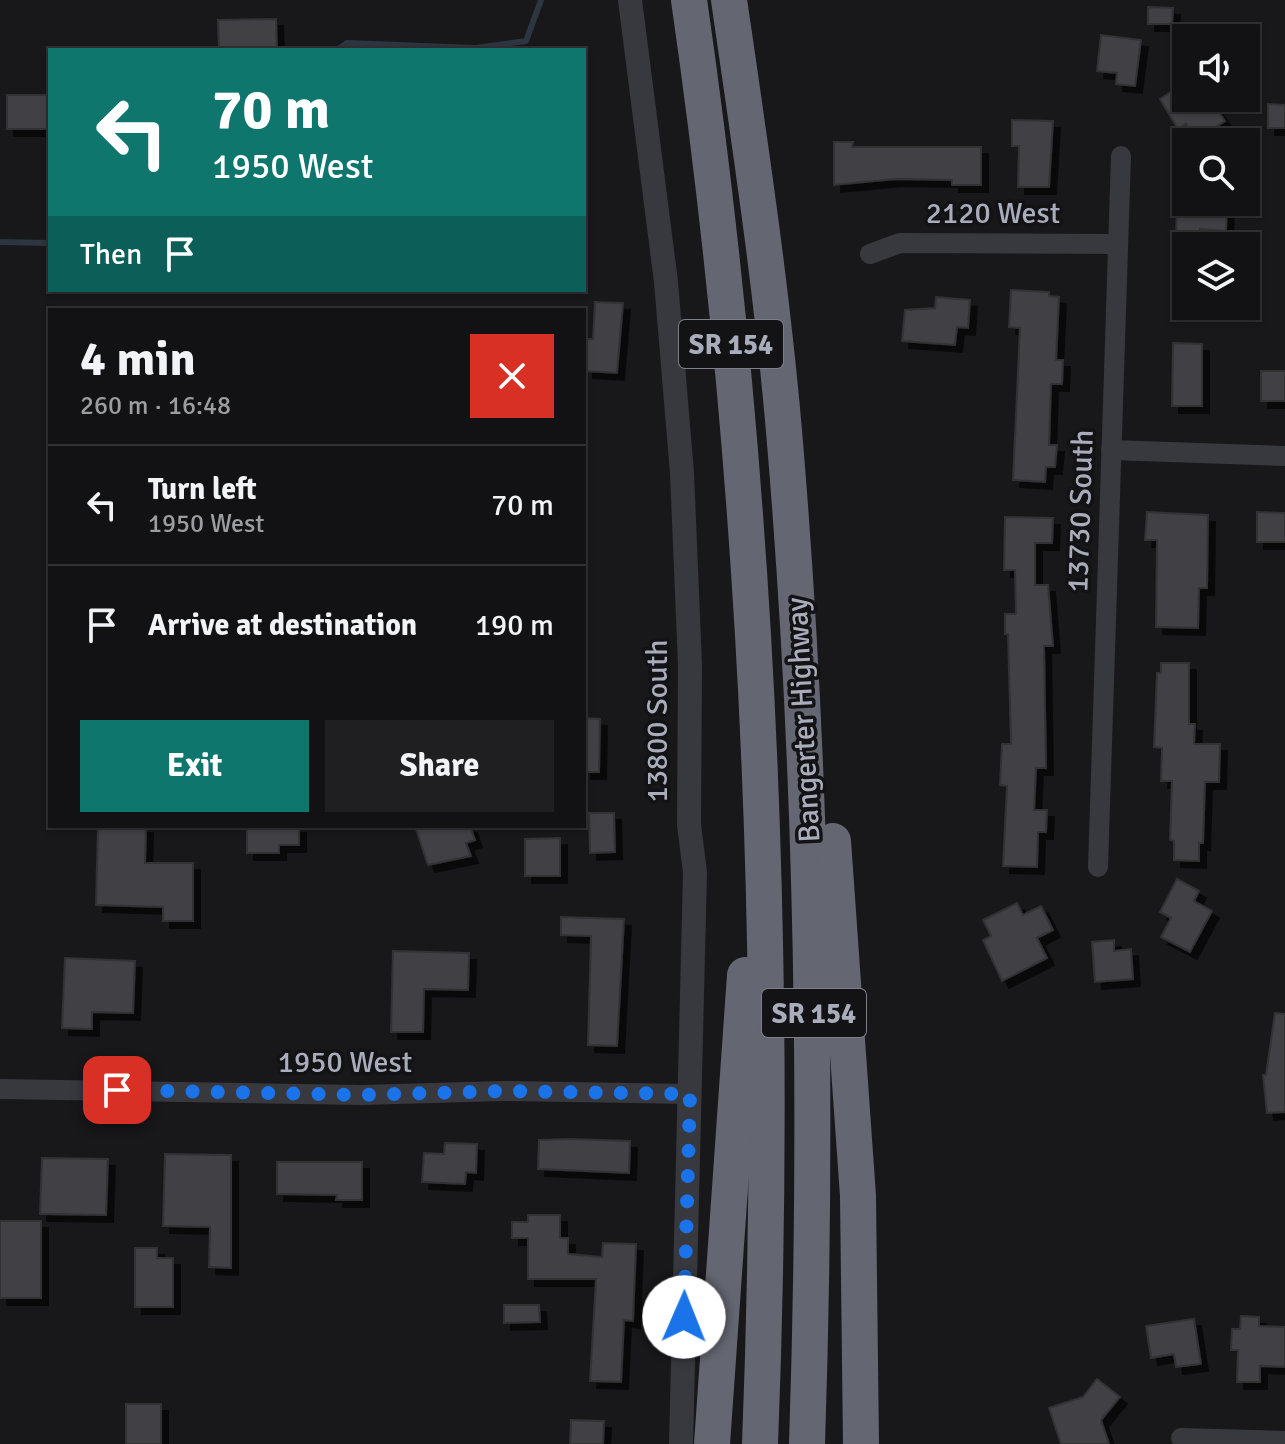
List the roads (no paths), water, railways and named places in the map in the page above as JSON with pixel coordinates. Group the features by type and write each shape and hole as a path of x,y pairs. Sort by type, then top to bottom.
{"highway":[{"name":"Bangerter Highway","path":"689,0 736,389 756,689 767,1031 760,1444"},
{"name":"Bangerter Highway","path":"729,0 768,279 796,582 814,998 814,1195 807,1444"},
{"path":"796,582 820,728 836,876 858,1196 861,1444"},
{"path":"712,1444 750,899 756,689"}],"street":[{"name":"13800 South","path":"630,0 666,282 682,473 690,665 689,825 695,872 681,1444"},
{"name":"13730 South","path":"1098,867 1121,156"},
{"name":"2120 West","path":"870,254 900,243 1118,244"},
{"path":"1111,450 1285,456"},
{"name":"1950 West","path":"0,1089 362,1095 503,1091 690,1094"},
{"path":"1181,1438 1285,1441"}],"waterway":[{"path":"476,48 526,41 541,0"},
{"path":"340,48 347,43 476,48"},
{"path":"0,242 48,243"}]}
